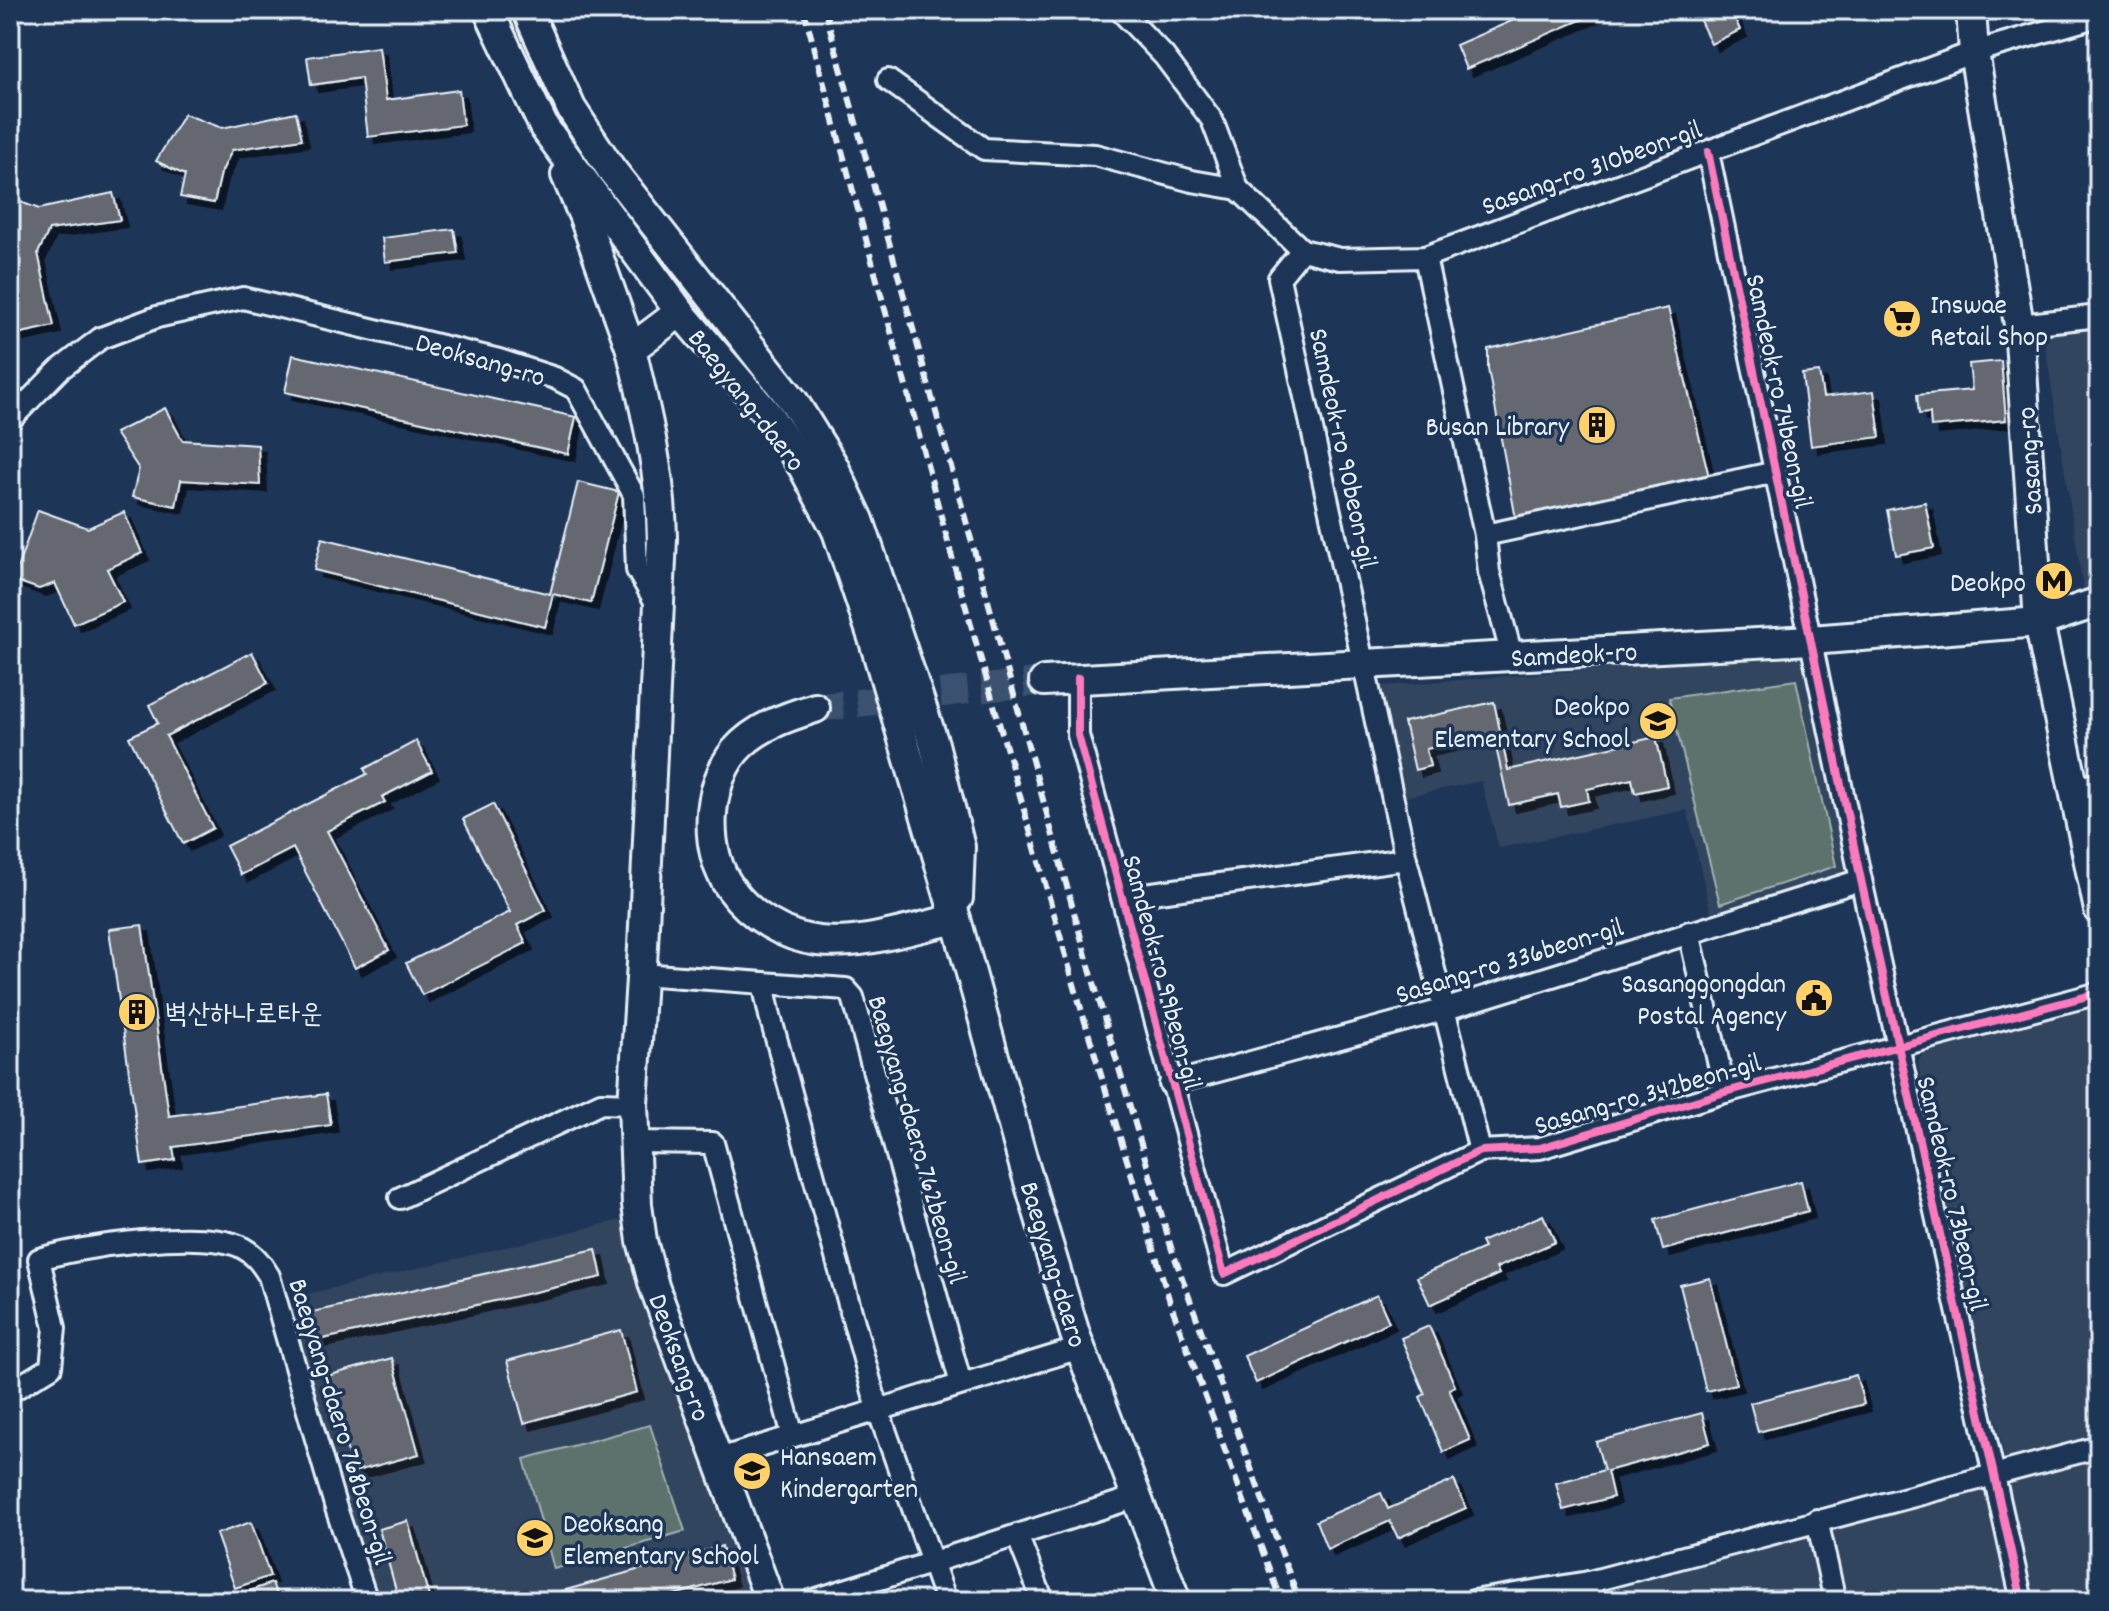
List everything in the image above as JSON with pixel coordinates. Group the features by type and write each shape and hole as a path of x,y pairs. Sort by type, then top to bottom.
{"main road":[{"name":"Baegyang-daero","path":"488,10 544,127 680,312 769,416 803,467 837,531 874,641 1024,1165 1080,1348 1176,1601"},
{"name":"Baegyang-daero","path":"527,10 571,108 611,169 794,402 833,465 859,520 934,744 960,847 956,919"},
{"name":"Sasang-ro","path":"1971,10 1974,52 2019,325 2039,622 2086,786 2099,910"},
{"name":"Deoksang-ro","path":"544,127 584,217 631,349 652,435 661,499 661,610 633,1104 637,1205 642,1241 654,1286 770,1601"},
{"path":"631,349 680,312"},
{"name":"Samdeok-ro","path":"1044,681 1811,640 2039,622 2099,602"},
{"path":"815,708 778,720 750,737 734,752 719,779 711,806 712,836 728,887 748,909 772,925 794,936 817,941 847,942 956,919"}],"street":[{"path":"1120,10 1164,56 1212,120 1238,189 1302,250"},
{"name":"Sasang-ro 310beon-gil","path":"1302,250 1340,259 1425,257 1974,52 2099,16"},
{"path":"888,80 984,149 1095,155 1192,181 1238,189"},
{"name":"Samdeok-ro 74beon-gil","path":"1708,152 1811,640"},
{"name":"Samdeok-ro 90beon-gil","path":"1302,250 1279,278 1364,665"},
{"path":"1425,257 1485,535 1489,572 1512,656"},
{"name":"Deoksang-ro","path":"10,420 59,370 101,338 157,317 243,298 499,360 555,378 576,389 634,495 637,570 661,610"},
{"path":"2019,325 2099,316"},
{"path":"1485,535 1776,472"},
{"name":"Samdeok-ro 73beon-gil","path":"1811,640 1861,880 2022,1601"},
{"path":"1364,665 1406,859 1480,1151"},
{"name":"Samdeok-ro 99beon-gil","path":"1078,678 1078,735 1170,1084 1224,1274"},
{"path":"1122,897 1406,859"},
{"name":"Sasang-ro 336beon-gil","path":"1170,1084 1443,1010 1861,880"},
{"name":"Sasang-ro 342beon-gil","path":"1689,932 1725,1092"},
{"name":"Baegyang-daero 762beon-gil","path":"641,974 846,989 853,997 961,1384"},
{"path":"763,983 878,1410 946,1601"},
{"name":"Sasang-ro 342beon-gil","path":"1224,1274 1480,1151 1540,1148 1725,1092 2099,993"},
{"path":"400,1198 601,1103 633,1104"},
{"path":"634,1142 713,1143 793,1436"},
{"name":"Baegyang-daero 768beon-gil","path":"10,1392 51,1367 55,1328 39,1259 77,1248 205,1238 227,1242 250,1252 269,1276 335,1505 367,1601"},
{"path":"719,1459 1080,1348"},
{"path":"1473,1601 1592,1591 1817,1520 2099,1447"},
{"path":"811,1601 854,1594 930,1563 1136,1497"},
{"path":"1817,1520 1835,1601"},
{"path":"1017,1535 1043,1601"}],"shaded area":[{"path":"2099,328 2099,690 2044,338 2046,332"},
{"path":"1801,653 1851,873 1712,918 1687,810 1499,848 1481,781 1404,797 1381,686"},
{"path":"2099,1002 2099,1601 1548,1601 1572,1598 2007,1483 2003,1449 1934,1153 1918,1062 1927,1047"},
{"path":"621,1220 647,1314 749,1592 745,1601 377,1601 286,1314 303,1295"}],"green space":[{"path":"1796,680 1836,866 1720,904 1669,698"},
{"path":"650,1425 685,1531 554,1569 524,1459"}],"building":[{"path":"1537,10 1596,10 1597,13 1466,69 1456,45"},
{"path":"1695,10 1731,10 1740,30 1711,44"},
{"path":"2019,10 2056,10 2021,20"},
{"path":"379,47 386,100 459,90 463,125 368,137 361,78 311,85 307,57"},
{"path":"296,112 302,139 232,150 221,173 214,203 180,197 185,175 156,161 184,114 222,128"},
{"path":"113,193 120,220 49,230 38,253 54,326 17,334 10,297 10,198 39,209"},
{"path":"454,229 458,253 385,262 382,238"},
{"name":"Busan Library","path":"1668,308 1710,481 1516,519 1488,369 1488,349"},
{"path":"293,355 576,417 568,454 285,392"},
{"path":"2001,361 2006,420 1931,427 1930,413 1919,414 1917,395 1972,390 1969,364"},
{"path":"1819,372 1823,397 1874,391 1880,437 1811,446 1802,374"},
{"path":"165,408 182,440 258,445 260,485 181,480 176,506 132,497 139,469 115,433"},
{"path":"578,482 619,492 591,603 553,594 545,627 314,570 322,538 550,594"},
{"path":"1925,502 1934,548 1896,555 1887,510"},
{"path":"38,510 88,528 124,512 142,553 107,569 123,602 74,624 55,583 39,589 13,580"},
{"path":"252,652 268,683 166,736 213,828 183,844 129,737 158,723 149,705"},
{"path":"1494,702 1508,770 1656,737 1667,786 1635,793 1632,779 1587,789 1589,801 1561,807 1558,794 1509,805 1493,734 1426,749 1430,766 1415,770 1404,722"},
{"path":"416,741 432,771 382,797 385,802 327,831 389,950 355,968 293,848 241,875 226,846 367,774 364,769"},
{"path":"493,804 546,910 517,925 526,943 422,995 406,963 510,912 463,819"},
{"name":"벽산하나로타운","path":"142,925 169,1116 326,1094 331,1125 173,1147 175,1160 142,1165 109,929"},
{"path":"1801,1181 1808,1211 1663,1250 1655,1220"},
{"path":"1543,1215 1555,1242 1496,1268 1499,1274 1430,1305 1417,1277 1484,1248 1481,1242"},
{"path":"596,1249 602,1277 314,1341 308,1313"},
{"path":"1710,1278 1736,1384 1706,1391 1680,1285"},
{"path":"1377,1295 1389,1322 1256,1383 1244,1356"},
{"path":"1429,1326 1455,1386 1449,1389 1470,1440 1443,1452 1420,1397 1425,1394 1401,1338"},
{"path":"621,1330 637,1392 524,1423 507,1361"},
{"path":"392,1358 419,1454 353,1472 327,1376"},
{"path":"1856,1375 1864,1404 1758,1432 1750,1403"},
{"path":"1702,1413 1710,1443 1607,1471 1613,1497 1563,1510 1556,1483 1604,1470 1596,1442"},
{"path":"1454,1480 1466,1508 1398,1538 1390,1521 1327,1549 1316,1521 1381,1493 1388,1509"},
{"path":"408,1521 430,1601 399,1601 379,1529"},
{"path":"251,1522 270,1576 235,1588 216,1534"},
{"path":"722,1546 731,1579 652,1601 527,1601"},
{"path":"272,1583 279,1601 240,1601 238,1595"}],"tunnel":[{"path":"815,708 1044,681"}],"railway":[{"path":"804,10 961,590 1082,1012 1170,1302 1281,1601"},
{"path":"825,10 1085,952 1171,1247 1299,1601"}],"cycle path":[{"path":"1708,152 1861,880 2022,1601"},
{"path":"1078,678 1078,735 1224,1274 1480,1151 1540,1148 1725,1092 2099,993"}],"place":[{"name":"Inswae Retail Shop","path":"1902,319"},
{"name":"Busan Library","path":"1597,425"},
{"name":"Deokpo","path":"2054,581"},
{"name":"Deokpo Elementary School","path":"1658,721"},
{"name":"Sasanggongdan Postal Agency","path":"1814,998"},
{"name":"벽산하나로타운","path":"137,1012"},
{"name":"Hansaem Kindergarten","path":"752,1471"},
{"name":"Deoksang Elementary School","path":"535,1538"}]}
